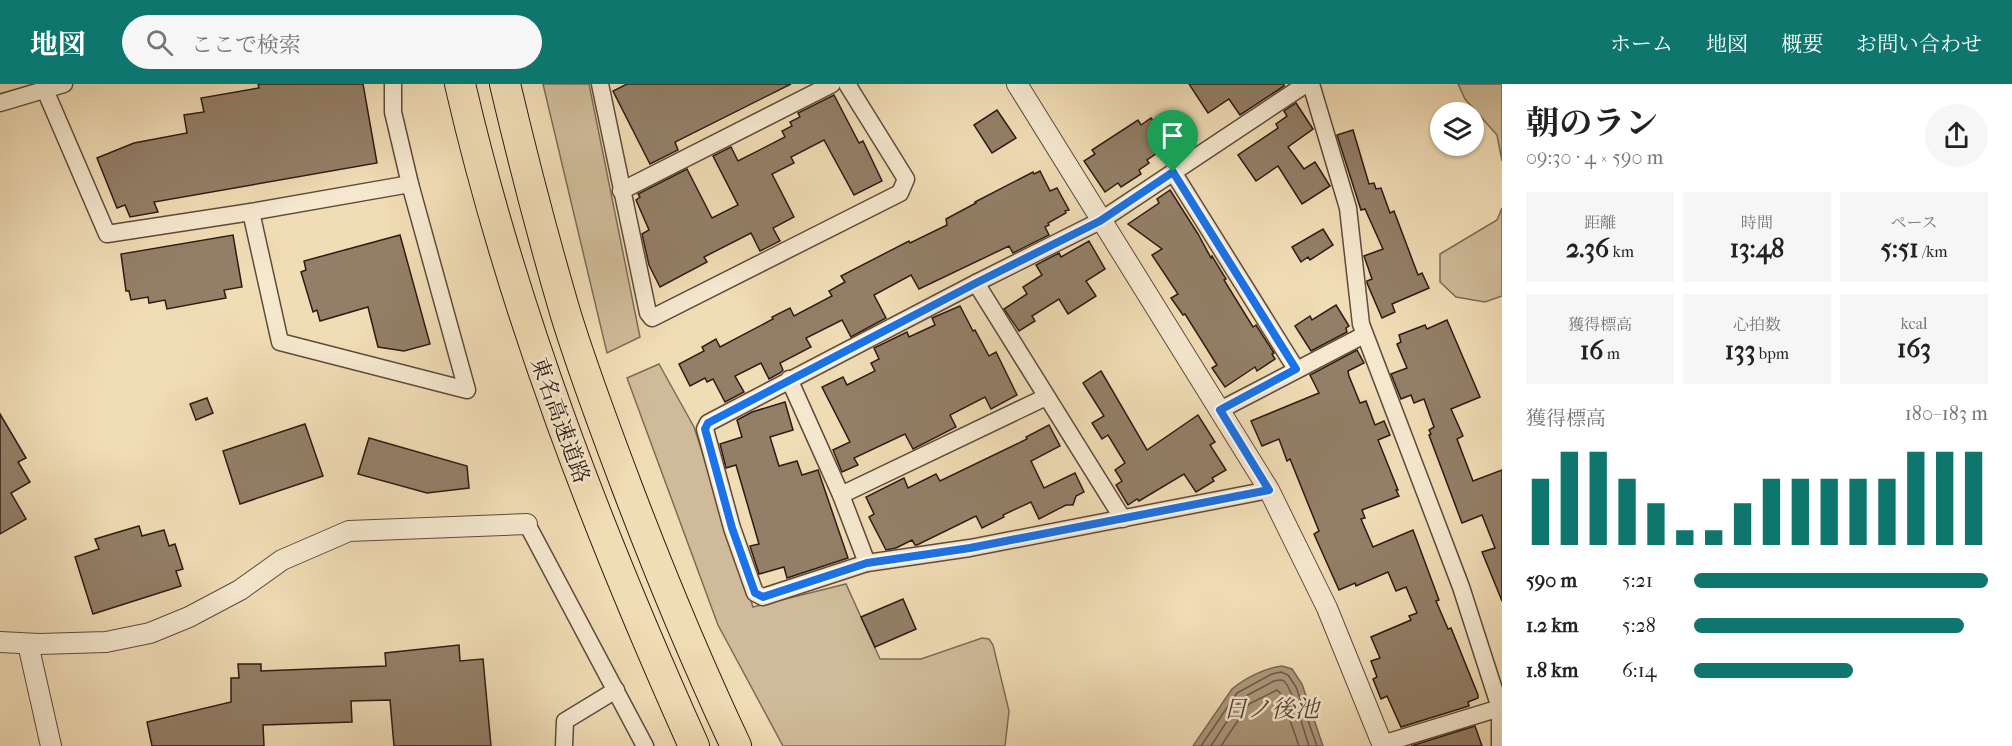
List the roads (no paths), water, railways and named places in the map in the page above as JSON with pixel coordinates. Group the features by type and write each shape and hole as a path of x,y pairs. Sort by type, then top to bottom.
{"highway":[{"name":"東名高速道路","path":"459,84 518,297 564,433 618,570 694,746"},
{"name":"東名高速道路","path":"506,84 521,153 562,302 603,423 648,542 736,746"}],"street":[{"path":"0,103 64,84"},
{"path":"251,212 280,342 467,390 393,112 393,84"},
{"path":"600,84 648,313 652,318 900,194 906,179 847,84"},
{"path":"621,191 832,84"},
{"path":"1017,84 1269,490 1327,608 1383,745 1500,708"},
{"path":"1269,490 970,548 867,563 763,597 755,593 732,528 705,429 708,423 789,379 1100,221 1306,84"},
{"path":"1311,84 1348,208 1364,335 1461,587 1500,708 1500,746"},
{"path":"45,90 107,234 411,184"},
{"path":"1173,172 1296,369"},
{"path":"976,283 1123,519"},
{"path":"1220,410 1364,335"},
{"path":"789,379 841,495 867,563"},
{"path":"841,495 1046,397"},
{"path":"0,642 28,644 106,642 150,633 189,617 240,590 282,560 349,531 527,524 645,746"},
{"path":"28,644 51,746"},
{"path":"564,746 565,721 616,690"}],"water":[{"name":"日ノ後池","path":"1282,666 1292,669 1302,684 1323,746 1193,746 1232,689 1256,674"}]}
